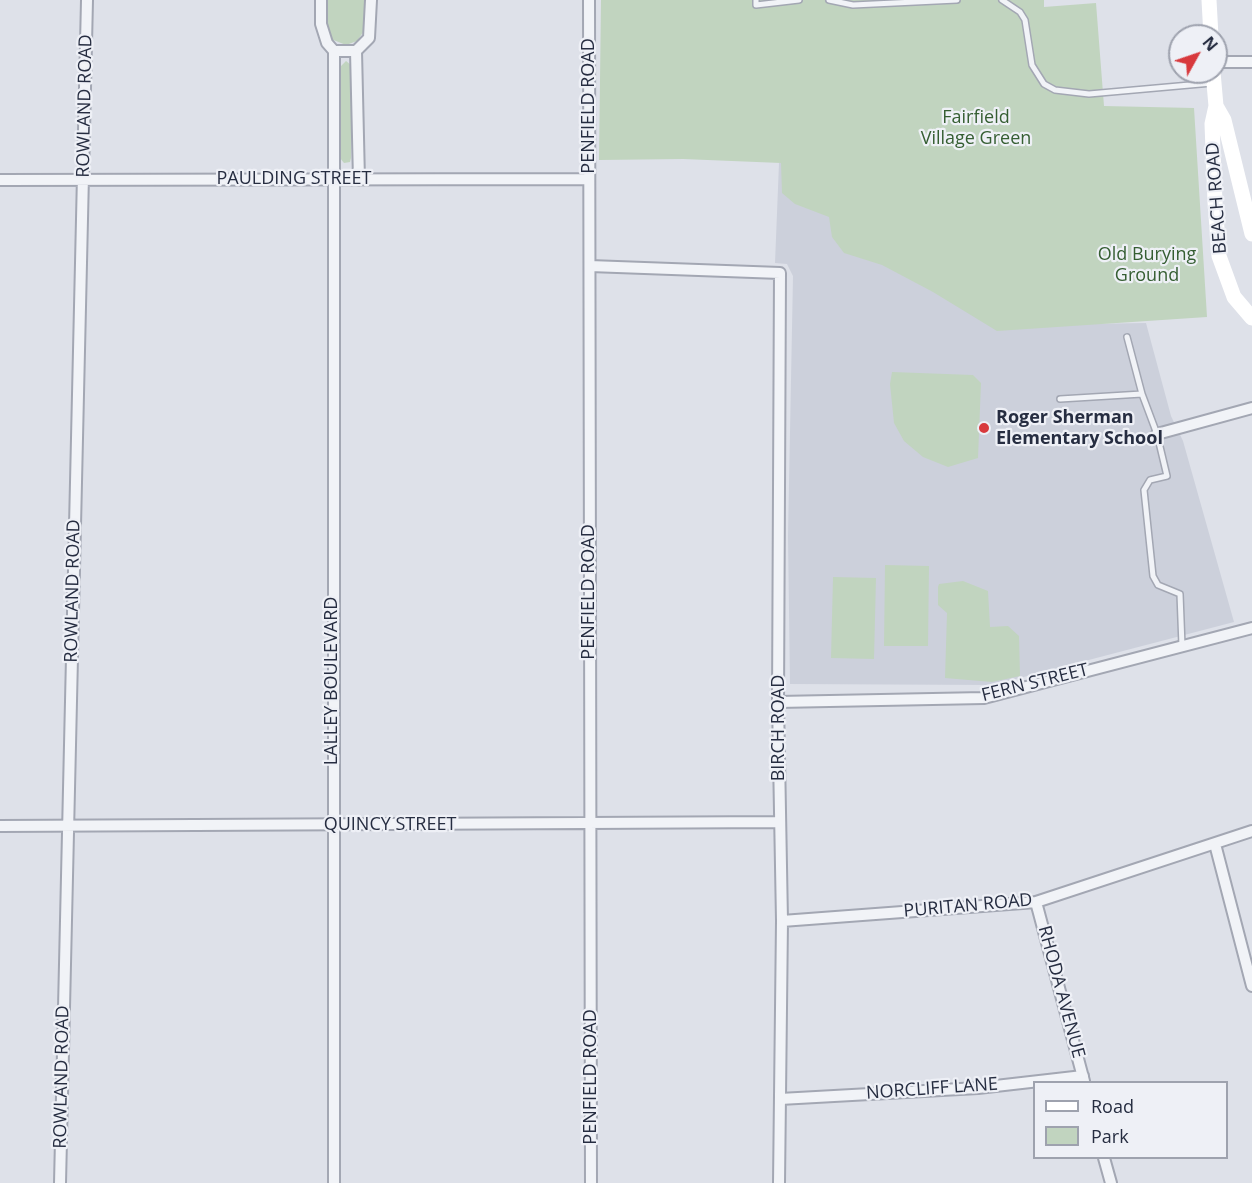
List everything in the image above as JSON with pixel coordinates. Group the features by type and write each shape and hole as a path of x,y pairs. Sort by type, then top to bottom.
{"street":[{"name":"ROWLAND ROAD","path":"60,1183 87,0"},
{"path":"321,0 323,34 334,51 356,51 369,38 371,0"},
{"name":"PENFIELD ROAD","path":"589,0 591,1183"},
{"path":"1209,0 1210,24"},
{"name":"LALLEY BOULEVARD","path":"334,51 332,178 334,1183"},
{"path":"356,51 358,180"},
{"path":"1228,62 1252,62"},
{"name":"BEACH ROAD","path":"1214,84 1216,106 1212,124 1219,256 1234,297 1252,318"},
{"name":"BEACH ROAD","path":"1216,106 1224,120 1252,234"},
{"name":"PAULDING STREET","path":"0,180 589,179"},
{"name":"BIRCH ROAD","path":"590,266 780,273 778,702 782,921 779,1183"},
{"path":"1157,434 1252,408"},
{"name":"FERN STREET","path":"778,702 984,698 1252,628"},
{"name":"QUINCY STREET","path":"0,826 780,822"},
{"name":"PURITAN ROAD","path":"782,921 1036,902 1252,831"},
{"path":"1215,844 1252,986"},
{"name":"RHODA AVENUE","path":"1036,902 1084,1079"},
{"name":"NORCLIFF LANE","path":"1060,1081 1084,1079"},
{"name":"NORCLIFF LANE","path":"780,1099 1033,1083"},
{"path":"1104,1159 1111,1183"}],"lane":[{"path":"756,0 756,5 799,0"},
{"path":"834,0 853,5 957,0"},
{"path":"1002,0 1013,2 1025,20 1032,65 1037,76 1055,90 1089,94 1168,83"},
{"path":"1127,338 1142,394 1157,434 1167,476 1150,480 1143,490 1153,576 1158,585 1180,594 1182,646"},
{"path":"1060,399 1142,394"}],"shaded area":[{"name":"Roger Sherman Elementary School","path":"779,163 855,164 1086,324 1146,323 1171,416 1183,441 1234,622 993,685 790,684 788,536 793,276 787,264 775,263"}],"green space":[{"path":"327,0 364,0 364,31 357,41 346,45 331,39 327,27"},
{"name":"Fairfield Village Green","path":"601,0 1044,0 1044,7 1096,3 1104,106 1194,108 1207,317 997,331 933,292 882,265 844,253 832,237 829,217 795,204 782,193 781,163 683,159 599,160"},
{"path":"346,61 351,65 351,158 350,162 344,163 340,158 340,67"},
{"path":"892,372 973,375 981,383 978,458 948,467 923,457 904,441 894,423 890,384"},
{"path":"885,565 929,566 928,646 884,646"},
{"path":"833,577 876,578 874,659 831,658"},
{"path":"963,581 988,591 990,627 1008,626 1019,636 1020,676 992,682 945,678 947,613 938,605 938,587 939,584"}],"place":[{"name":"Roger Sherman Elementary School","path":"984,428"}],"park label":[{"name":"Old Burying Ground","path":"1147,265"}]}
